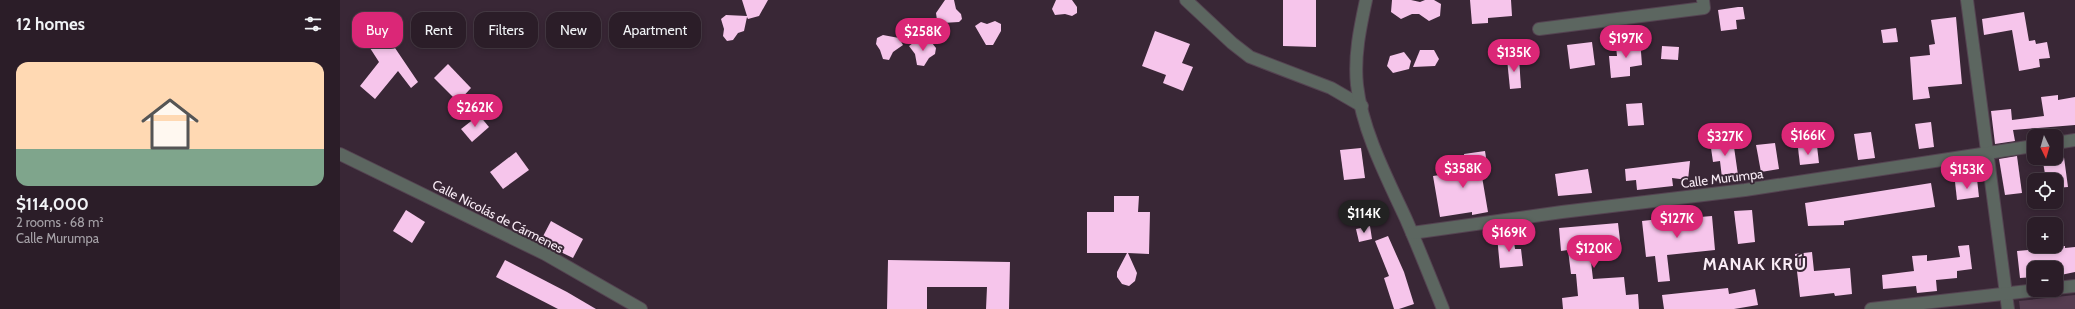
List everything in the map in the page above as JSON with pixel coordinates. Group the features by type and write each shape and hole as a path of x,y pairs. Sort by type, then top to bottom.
{"street":[{"path":"1186,0 1240,50 1266,63 1331,88 1362,106"},
{"path":"1366,0 1357,52 1357,86 1362,106 1370,136 1384,171 1444,309"},
{"path":"1538,29 1704,8 1703,0"},
{"path":"1967,0 2008,309"},
{"path":"2063,142 2075,140"},
{"name":"Calle Murumpa","path":"1412,233 1570,211 1745,190 2027,147"},
{"name":"Calle Nicolás de Cármenes","path":"340,154 545,254 641,309"},
{"path":"2063,287 2075,286"},
{"path":"1871,309 2027,291"}],"shaded area":[{"path":"2075,295 2075,309 2020,309 2019,301"}],"building":[{"path":"742,0 768,0 759,16 748,19 747,17 744,31 738,33 733,40 727,41 723,36 724,29 721,19 726,15 747,16"},
{"path":"945,0 954,0 956,9 961,14 962,19 959,22 942,23 937,20 936,13"},
{"path":"1056,0 1072,0 1077,7 1077,13 1072,16 1065,14 1055,15 1052,9"},
{"path":"1283,0 1316,0 1316,47 1283,46"},
{"path":"1392,0 1411,0 1420,2 1425,0 1434,0 1441,4 1440,16 1429,21 1419,14 1412,14 1401,19 1391,12"},
{"path":"1470,0 1511,0 1512,16 1488,18 1488,23 1472,24"},
{"path":"1743,7 1745,19 1736,20 1737,29 1721,31 1718,10"},
{"path":"2024,12 2029,41 2035,40 2036,44 2047,42 2050,58 2039,59 2040,67 2019,71 2012,30 1984,35 1982,19"},
{"path":"1956,17 1962,84 1928,87 1930,98 1913,100 1910,57 1930,55 1929,45 1935,44 1931,20"},
{"path":"995,21 1001,24 1001,31 993,45 986,45 975,26 981,22 987,24"},
{"path":"1896,28 1898,42 1883,43 1881,30"},
{"path":"1155,31 1190,44 1182,63 1193,67 1183,91 1163,83 1166,75 1142,66"},
{"path":"883,35 899,38 903,45 893,52 889,60 883,59 876,44 877,38"},
{"path":"1640,39 1642,65 1630,67 1630,76 1611,78 1609,56 1617,56 1616,46 1625,45 1624,40"},
{"path":"916,41 932,43 936,48 935,54 929,58 924,66 917,65 915,54 909,46"},
{"path":"1592,42 1595,65 1570,69 1567,45"},
{"path":"1662,46 1679,47 1678,60 1661,59"},
{"path":"370,48 395,48 418,82 411,88 398,71 375,99 360,86 379,62"},
{"path":"1420,50 1434,50 1439,59 1435,66 1413,67"},
{"path":"1404,52 1411,61 1409,69 1393,73 1387,66 1390,56"},
{"path":"1519,58 1521,88 1510,89 1507,59"},
{"path":"448,64 471,88 458,102 434,78"},
{"path":"2058,95 2058,100 2075,97 2075,125 2013,130 2015,141 1995,144 1991,111 2011,109 2012,120 2044,116 2041,97"},
{"path":"1642,103 1644,125 1628,126 1626,104"},
{"path":"479,115 489,127 472,142 461,129"},
{"path":"1931,122 1934,147 1919,149 1915,124"},
{"path":"1871,132 1875,158 1858,160 1854,134"},
{"path":"1724,139 1725,141 1733,140 1738,175 1722,178 1720,161 1713,162 1710,141"},
{"path":"1775,143 1779,169 1761,172 1756,145"},
{"path":"1817,146 1819,163 1800,165 1798,148"},
{"path":"1361,148 1365,178 1344,180 1340,150"},
{"path":"2063,150 2068,187 2063,187 2063,173 2045,173 2044,165 2063,165"},
{"path":"1485,151 1487,164 1480,165 1488,212 1472,215 1472,212 1440,217 1433,176 1466,171 1464,154"},
{"path":"516,152 529,170 503,189 490,172"},
{"path":"2017,156 2022,193 2005,195 1999,159"},
{"path":"1690,161 1688,180 1672,178 1673,186 1637,190 1636,180 1626,181 1625,169"},
{"path":"1588,169 1592,193 1558,196 1555,174"},
{"path":"1977,179 1979,197 1957,200 1955,182"},
{"path":"1931,183 1935,207 1844,221 1844,225 1808,226 1805,203"},
{"path":"1114,196 1139,196 1138,212 1150,212 1149,254 1128,253 1137,273 1135,281 1129,286 1122,284 1117,277 1117,272 1127,253 1087,253 1087,212 1114,212"},
{"path":"1687,208 1688,218 1712,216 1715,250 1667,255 1670,281 1658,282 1655,256 1646,257 1642,221 1677,217 1676,209"},
{"path":"406,210 425,222 412,243 393,231"},
{"path":"1752,210 1755,242 1738,244 1734,211"},
{"path":"551,221 583,239 573,258 540,242"},
{"path":"1618,223 1621,249 1590,253 1593,279 1624,277 1626,295 1638,294 1639,309 1563,309 1562,298 1578,296 1576,274 1571,274 1568,250 1561,251 1559,228"},
{"path":"1370,226 1372,239 1359,242 1356,229"},
{"path":"1513,235 1515,249 1521,249 1523,266 1500,268 1497,236"},
{"path":"1388,236 1404,272 1414,304 1399,309 1394,309 1384,278 1389,276 1375,241"},
{"path":"1969,245 1972,269 1957,271 1957,278 1936,280 1937,291 1917,293 1916,286 1883,289 1882,275 1914,271 1912,256 1927,255 1927,261 1960,257 1958,246"},
{"path":"2063,246 2065,246 2065,248 2075,247 2075,272 2063,275 2063,261 2027,261 2027,278 2020,278 2017,251 2027,250 2027,253 2063,253"},
{"path":"1812,252 1814,271 1850,268 1852,294 1835,296 1834,293 1800,297 1795,254"},
{"path":"505,260 567,292 596,309 558,309 496,277"},
{"path":"888,260 1010,262 1009,309 986,309 987,287 927,287 927,309 887,309"},
{"path":"1728,288 1729,294 1755,289 1758,305 1734,309 1664,309 1662,295"}],"district":[{"name":"MANAK KRÚ","path":"1755,264"}]}
